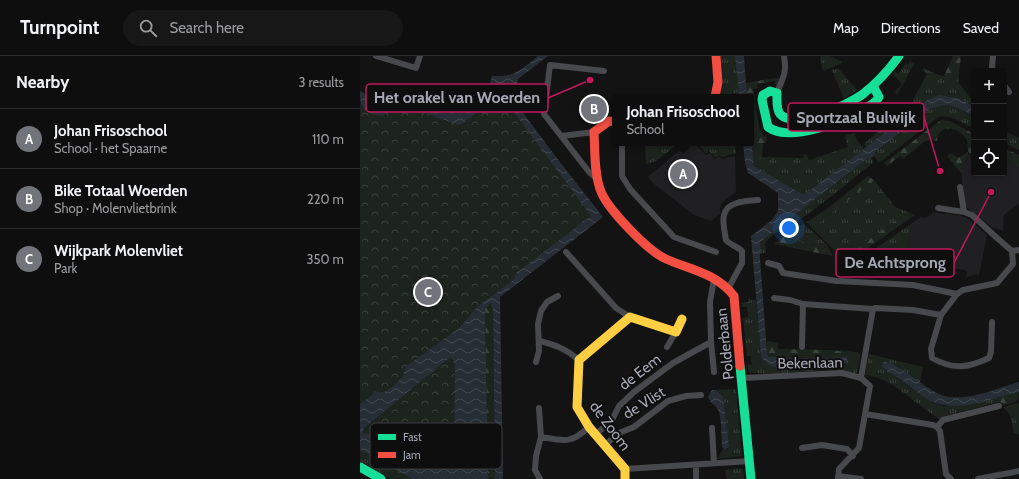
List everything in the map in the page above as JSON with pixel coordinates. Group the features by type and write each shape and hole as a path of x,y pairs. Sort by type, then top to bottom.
{"street":[{"path":"376,56 416,68 420,56"},
{"path":"716,56 718,85 717,94"},
{"path":"784,56 786,68 777,93 777,104 780,114 784,118 791,120 826,113 845,105 873,86 899,56"},
{"path":"992,56 992,68"},
{"path":"596,178 589,172 544,114 550,65 604,71"},
{"path":"777,93 770,91 763,95 762,100 768,127 776,132 798,132 811,131 836,124 866,108 877,101 879,97 873,86"},
{"path":"796,120 798,132"},
{"path":"562,136 594,132 609,121 612,122"},
{"name":"Polderbaan","path":"594,132 596,178 604,199 651,250 664,259 703,273 729,287 734,296 743,378 751,479"},
{"path":"622,146 622,176 630,189 674,237 716,252"},
{"path":"960,187 964,212"},
{"path":"729,287 742,263 742,251 726,240 724,215 726,210 735,203 758,200"},
{"path":"938,208 964,212 972,215 997,238 1016,250 1013,264 997,283 964,290 957,294 940,314 931,349 932,358 952,366 966,366 989,358 991,352 992,322"},
{"path":"566,252 616,308 630,317 676,332 682,319"},
{"path":"768,263 779,266 783,273 837,282 913,286 957,294"},
{"path":"714,279 710,302 711,342 714,372"},
{"path":"536,362 540,341 538,324 541,311 547,302 558,296"},
{"path":"774,298 790,300 803,304 913,310 940,314"},
{"path":"802,347 803,304"},
{"path":"860,378 873,309"},
{"path":"540,341 553,344 569,351 579,360 630,317"},
{"name":"de Eem","path":"667,347 676,332"},
{"name":"de Eem","path":"596,434 612,420 619,406 634,392 673,363 711,342"},
{"name":"de Zoom","path":"579,360 577,408 589,426 625,469 625,479"},
{"name":"Bekenlaan","path":"743,378 842,373 860,378 870,386 859,448 839,469 838,478"},
{"name":"de Vlist","path":"605,445 619,433 634,427 668,401 686,396 701,395"},
{"path":"937,427 943,420 998,406"},
{"path":"539,408 541,437 536,456 535,470 540,479"},
{"path":"865,414 933,425 937,427 940,431 946,474 951,479"},
{"path":"541,437 569,440 578,437 589,426"},
{"path":"712,428 714,463"},
{"path":"802,448 822,445 847,449 853,456"},
{"name":"de Zoom","path":"625,469 750,461"},
{"path":"696,465 696,479"},
{"path":"360,467 381,479"},
{"path":"978,479 998,474 1004,475 1019,470"},
{"path":"838,478 861,479"}],"shaded area":[{"path":"684,146 697,146 706,155 710,153 715,159 719,156 722,159 735,156 736,192 721,204 720,214 711,221 694,215 653,183 648,177"},
{"path":"971,152 971,176 1007,176 1007,160 1019,168 1019,203 1004,215 1003,230 993,228 965,206 962,181 962,172 964,170 961,168"},
{"path":"934,212 966,217 987,235 979,276 975,274 966,278 967,271 924,262 926,252 907,248 912,223 921,217 926,218"}],"green space":[{"path":"721,56 735,56 739,94 722,94 723,86"},
{"path":"820,56 830,56 841,61 842,63 823,71"},
{"path":"953,56 961,56 958,82 944,76"},
{"path":"910,61 914,64 897,95 895,92 902,84 893,74 895,72 898,74 906,63 909,64"},
{"path":"838,68 857,90 844,99 832,70"},
{"path":"924,68 958,82 971,98 971,105 957,98 948,96 884,133 867,147 864,144 903,109 907,111 927,74 923,71"},
{"path":"776,78 779,79 777,87 774,81 757,84 758,88 753,89 754,94 747,94 746,83"},
{"path":"403,102 422,109 421,112 459,125 487,105 509,108 513,111 592,216 517,273 514,279 478,306 459,328 405,367 403,376 407,393 448,358 453,360 455,368 455,423 370,423 370,435 362,431 394,385 384,392 374,392 360,404 360,103 365,108 395,106"},
{"path":"755,103 759,128 764,136 767,136 766,143 763,143 762,157 754,166 752,146 754,146"},
{"path":"940,105 951,106 971,115 971,127 952,118 943,116 938,117 879,163 874,156 875,152 930,109"},
{"path":"941,120 950,121 971,132 970,154 966,138 962,134 953,129 945,129 938,135 937,141 925,141 903,159 900,156 887,166 884,163"},
{"path":"1007,132 1019,138 1019,150 1007,144"},
{"path":"854,133 864,149 804,195 754,166 762,157 803,158 804,154 807,155 809,160 848,147 845,136"},
{"path":"645,146 675,146 656,161 646,164"},
{"path":"699,146 735,146 736,153 722,157 720,155 716,158 709,151 706,154"},
{"path":"1007,149 1019,155 1019,168 1007,160"},
{"path":"967,152 969,154 961,168 964,170 961,173 947,156 951,153 956,157 960,157"},
{"path":"868,158 871,158 874,162 805,216 773,235 765,244 766,253 760,254 760,242 763,239"},
{"path":"868,176 874,180 812,228 807,222 827,209"},
{"path":"874,180 895,207 908,212 862,244 832,248 812,228"},
{"path":"908,212 915,215 858,255 840,256 832,248 862,244"},
{"path":"912,223 907,248 927,252 924,262 886,255 868,254"},
{"path":"804,224 826,244 814,245 804,243 786,233"},
{"path":"786,233 804,243 814,245 826,244 833,256 774,244"},
{"path":"750,298 751,300 756,300 761,356 776,368 847,362 847,357 860,357 856,374 845,370 777,373 749,372 747,365 752,364 751,356 747,356 743,318 748,317 747,307 742,307 742,303 748,302"},
{"path":"491,303 493,304 494,423 487,423 485,308"},
{"path":"767,341 778,343 778,349 841,350 860,353 860,357 770,358 767,353"},
{"path":"869,354 923,367 920,383 897,365 888,372 924,397 939,404 946,406 959,406 997,397 999,402 956,413 953,416 940,419 895,386 875,377 865,375"},
{"path":"736,389 742,456 717,459 723,449 728,449 723,395 716,390"},
{"path":"1019,392 1017,401 1012,403 1002,405 997,397"},
{"path":"1019,403 1019,434 1014,433 1010,415 1003,407"},
{"path":"360,450 370,455 370,468 360,463"},
{"path":"372,469 395,469 413,479 391,479"},
{"path":"488,469 495,469 495,479 488,479"},
{"path":"743,469 744,479 727,479 725,470"}],"water":[{"path":"538,56 548,56 518,79 515,102 603,217 500,297 503,479 495,479 495,469 502,469 502,423 494,423 493,309 491,303 485,308 487,423 454,423 455,368 451,358 364,428 364,433 370,435 370,455 360,450 360,404 375,392 384,392 395,385 403,376 405,367 459,328 478,306 514,279 516,273 591,216 513,111 506,107 487,105 459,125 421,112 422,108 403,102 396,105 384,115 373,114 366,110 361,104 360,91 364,93 370,103 379,106 386,104 399,94 421,101 427,98 443,107 463,109 478,100 488,91 492,76 512,74 522,69"},
{"path":"735,56 744,56 747,94 739,94"},
{"path":"939,95 957,98 971,105 971,115 953,106 943,106 930,109 875,152 875,155 870,159 868,158 760,242 767,353 769,357 847,357 847,362 844,364 776,368 769,365 761,356 751,236 772,220 778,211 778,193 748,173 745,163 743,146 752,146 754,166 804,195 927,100"},
{"path":"884,362 891,363 931,390 949,397 967,397 1019,382 1019,392 975,404 952,406 941,405 925,398 888,372 882,366"},
{"path":"712,390 716,390 723,396 729,447 725,450 722,447 719,412 708,397"},
{"path":"395,469 488,469 488,479 413,479"}],"traffic: fast":[{"path":"873,86 879,97 876,101 867,108 842,120 802,132 789,133 768,127 762,100 763,95 770,91 777,93 777,107 780,114 787,118 809,118 835,109 863,94 882,76 899,56"},
{"path":"740,366 751,479"},
{"path":"360,467 381,479"}],"traffic: slow":[{"path":"625,479 625,469 589,427 577,407 579,360 630,317 676,332 682,319"}],"traffic: jam":[{"path":"716,56 718,82 716,94"},
{"path":"612,122 609,121 594,132 597,175 600,189 604,197 610,207 628,228 658,254 666,259 711,277 727,288 734,296 740,366"}],"place":[{"name":"Het orakel van Woerden","path":"590,80"},
{"name":"Bike Totaal Woerden","path":"594,109"},
{"name":"Sportzaal Bulwijk","path":"940,171"},
{"name":"Johan Frisoschool","path":"683,174"},
{"name":"De Achtsprong","path":"991,192"},
{"name":"Wijkpark Molenvliet","path":"428,292"}]}
